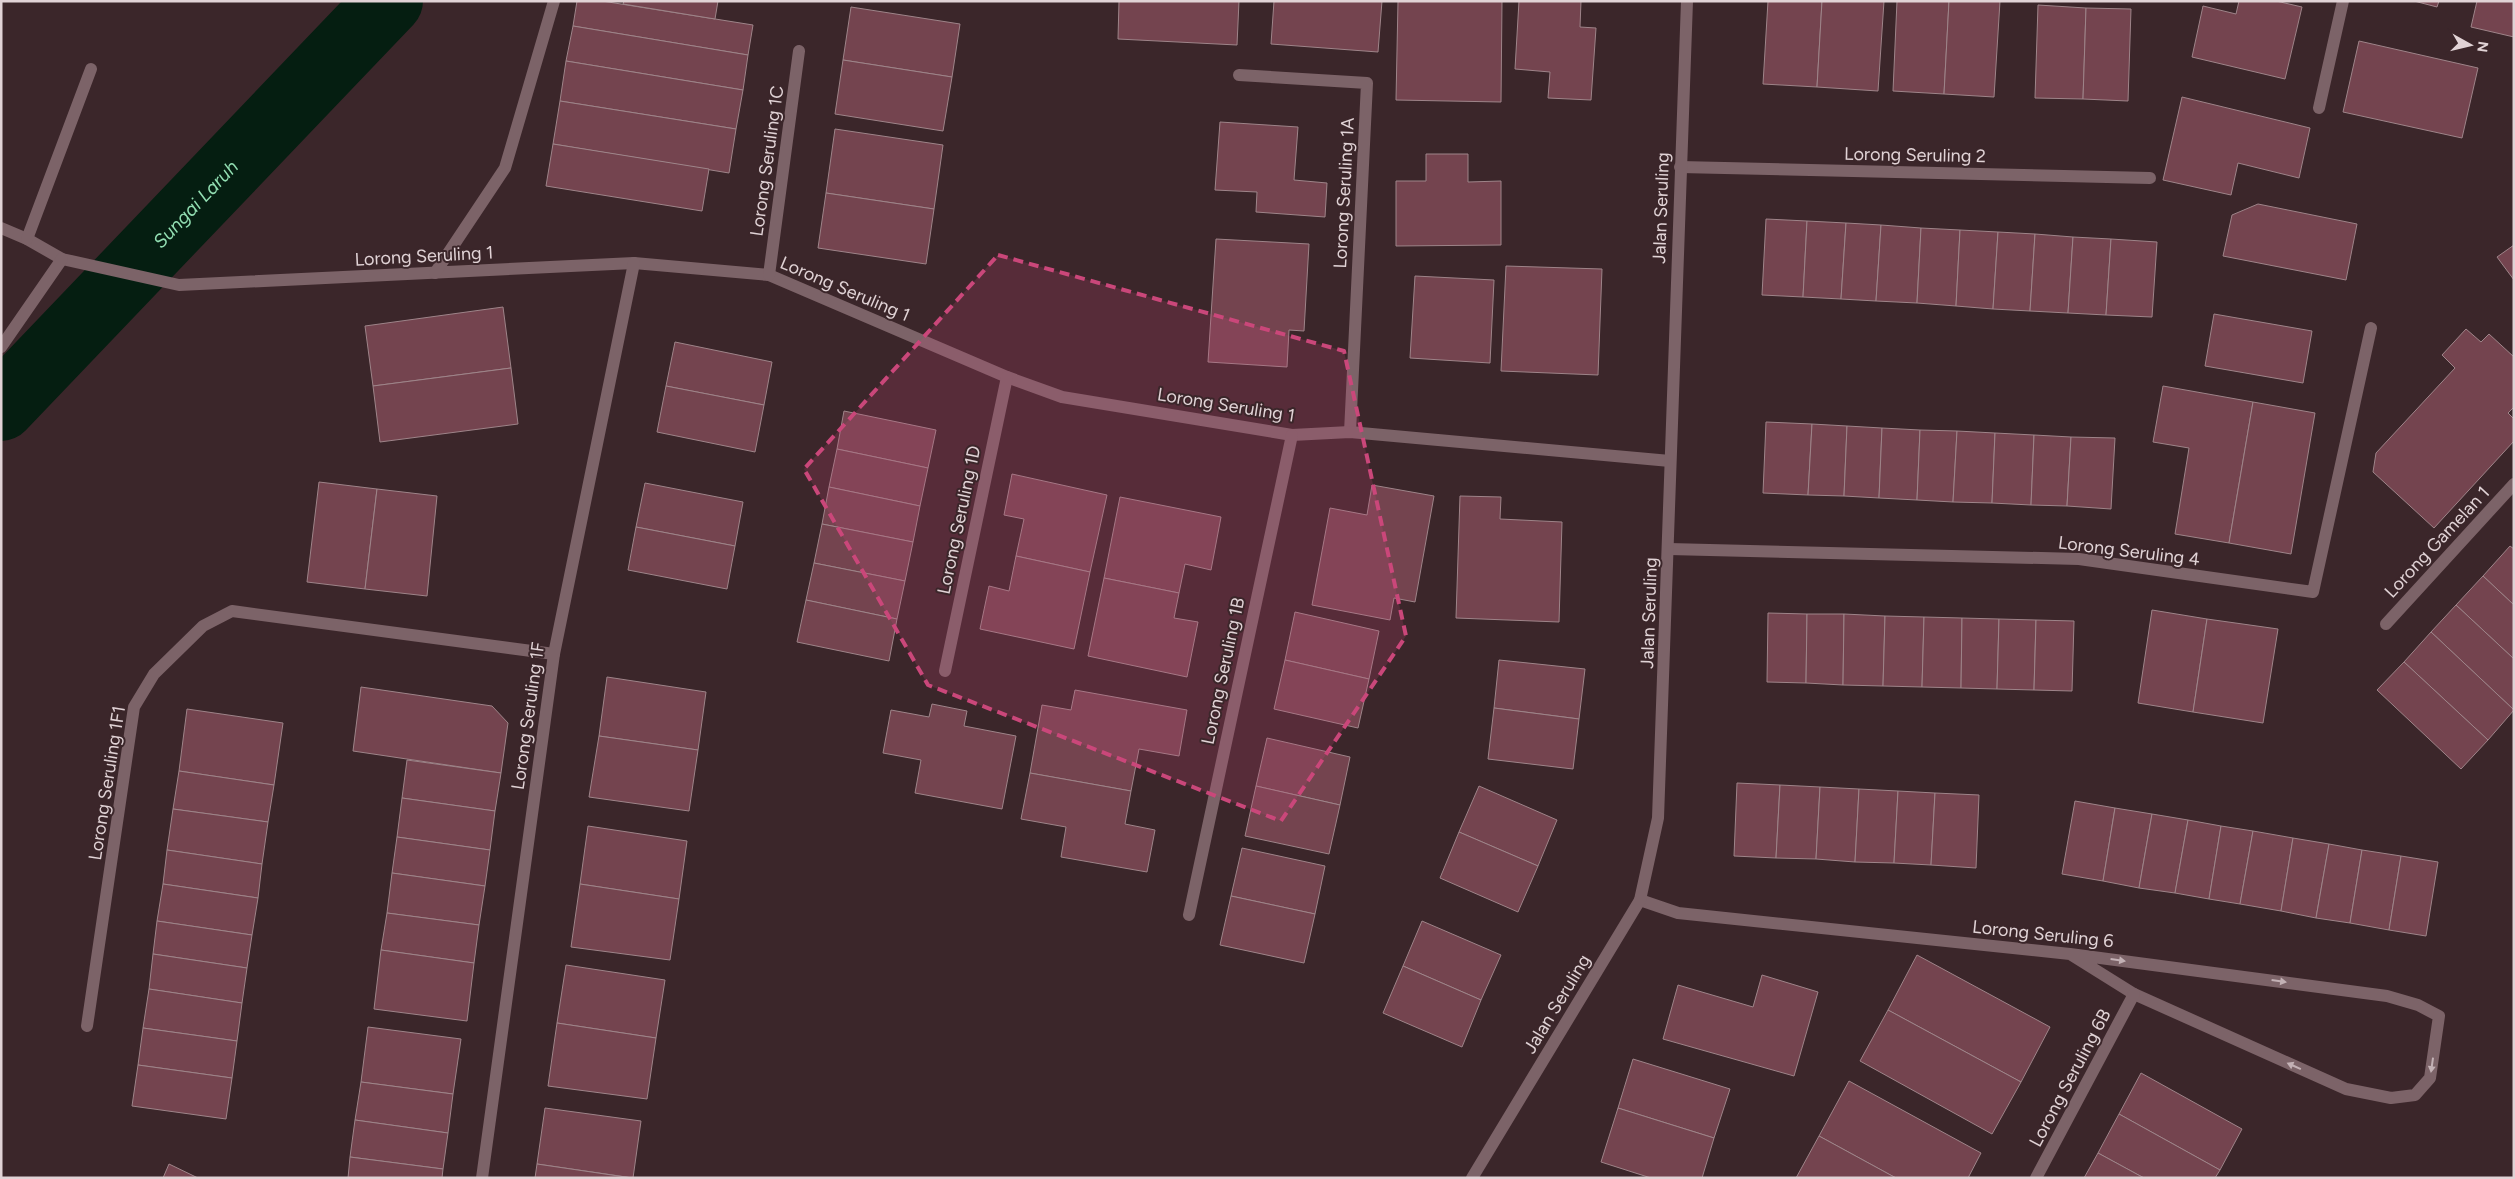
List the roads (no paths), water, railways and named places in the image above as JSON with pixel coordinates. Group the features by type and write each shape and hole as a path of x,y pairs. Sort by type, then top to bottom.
{"street":[{"path":"435,273 505,168 554,1"},
{"name":"Jalan Seruling","path":"1472,1178 1640,900 1658,818 1687,1"},
{"path":"2319,108 2344,1"},
{"name":"Lorong Seruling 1C","path":"769,275 799,52"},
{"path":"27,238 90,69"},
{"name":"Lorong Seruling 1A","path":"1239,74 1367,83 1350,432"},
{"name":"Lorong Seruling 2","path":"1680,167 2150,178"},
{"name":"Lorong Seruling 1","path":"1,228 27,238 62,260 179,285 634,263 769,275 1008,377 1062,397 1292,435 1350,432 1670,461"},
{"path":"1,347 62,260"},
{"name":"Lorong Seruling 1F","path":"482,1178 554,654 634,263"},
{"name":"Lorong Seruling 4","path":"1669,549 2079,560 2313,592 2372,328"},
{"name":"Lorong Seruling 1D","path":"945,671 1008,377"},
{"name":"Lorong Seruling 1B","path":"1189,915 1292,435"},
{"name":"Lorong Gamelan 1","path":"2386,624 2514,484"},
{"name":"Lorong Seruling 1F1","path":"87,1026 134,707 154,674 203,626 232,611 554,654"},
{"name":"Lorong Seruling 6","path":"1640,900 1678,913 2070,954 2387,996 2418,1004 2439,1016 2430,1078 2415,1095 2391,1098 2346,1089 2134,994"},
{"path":"2070,954 2134,994"},
{"name":"Lorong Seruling 6B","path":"2036,1178 2134,994"}],"waterway":[{"name":"Sungai Laruh","path":"1,407 389,1"}]}
